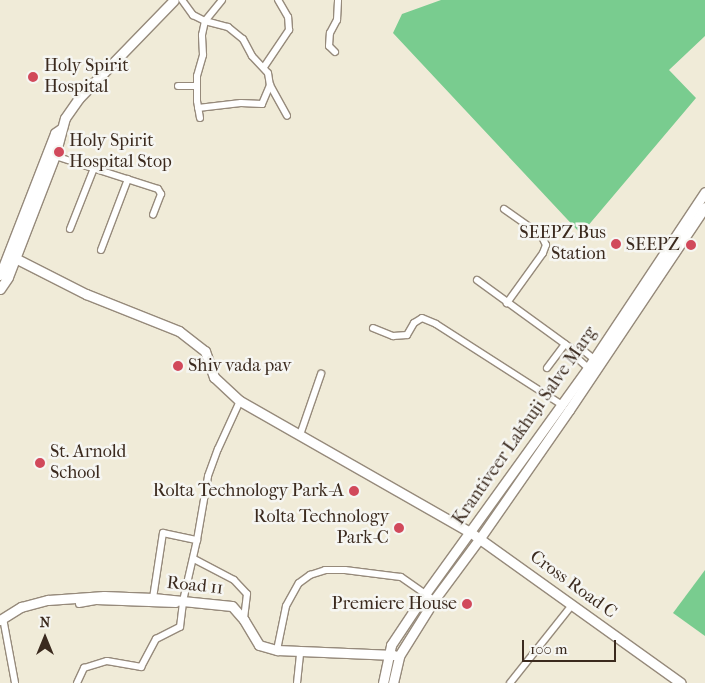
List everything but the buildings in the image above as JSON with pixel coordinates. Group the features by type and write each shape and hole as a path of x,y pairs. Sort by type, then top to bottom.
{"main road":[{"path":"0,289 8,277 15,258 51,154 55,133 61,129 65,118 79,98 174,0"},
{"path":"0,275 51,154"},
{"name":"Krantiveer Lakhuji Salve Marg","path":"383,683 391,645 425,594 588,368 705,192"},
{"name":"Krantiveer Lakhuji Salve Marg","path":"393,683 399,656 434,600 570,410 705,207"},
{"name":"Cross Road C","path":"15,258 86,294 179,332 205,351 214,378 240,401 480,538 681,683"},
{"name":"Road 11","path":"2,619 21,608 48,600 104,596 153,598 183,603 232,606 244,620 259,645 276,650 300,653 389,654 399,656"}],"street":[{"path":"182,0 193,15 205,21 228,27 243,39 252,56 264,67 270,85 287,116"},
{"path":"200,118 197,76 203,55 202,35 205,21 222,0"},
{"path":"264,67 289,30 288,17 278,0"},
{"path":"335,52 329,46 330,33 337,20 338,0"},
{"path":"198,108 241,103 262,104 270,85"},
{"path":"178,86 197,86"},
{"path":"51,154 160,191 153,215"},
{"path":"70,229 94,168"},
{"path":"101,250 128,179"},
{"path":"504,209 541,235 546,245 543,253 507,303"},
{"path":"477,280 576,352 584,351 594,359"},
{"path":"373,328 393,336 407,335 414,323 422,318 436,324 562,405"},
{"path":"547,368 565,344"},
{"path":"576,352 577,358 588,368"},
{"path":"300,435 321,374"},
{"path":"77,683 84,668 107,661 139,668 142,666 156,639 180,626 208,476 240,401"},
{"path":"153,598 163,533 197,540"},
{"path":"194,559 234,580 247,594 244,620"},
{"path":"276,650 286,606 299,583 310,574 325,570 344,570 401,577 434,600"},
{"path":"79,604 96,601 183,603"},
{"path":"510,683 572,605"},
{"path":"2,619 17,683"},
{"path":"12,629 17,683"},
{"path":"297,683 300,653"}],"green space":[{"path":"441,0 705,0 705,36 669,70 696,98 581,234 393,33 402,14"},
{"path":"705,570 705,636 673,613"}],"place":[{"name":"Holy Spirit Hospital","path":"33,77"},
{"name":"Holy Spirit Hospital Stop","path":"59,152"},
{"name":"SEEPZ Bus Station","path":"616,244"},
{"name":"SEEPZ","path":"691,245"},
{"name":"Shiv vada pav","path":"178,366"},
{"name":"St. Arnold School","path":"40,463"},
{"name":"Rolta Technology Park-A","path":"354,491"},
{"name":"Rolta Technology Park-C","path":"399,528"},
{"name":"Premiere House","path":"467,604"}]}
